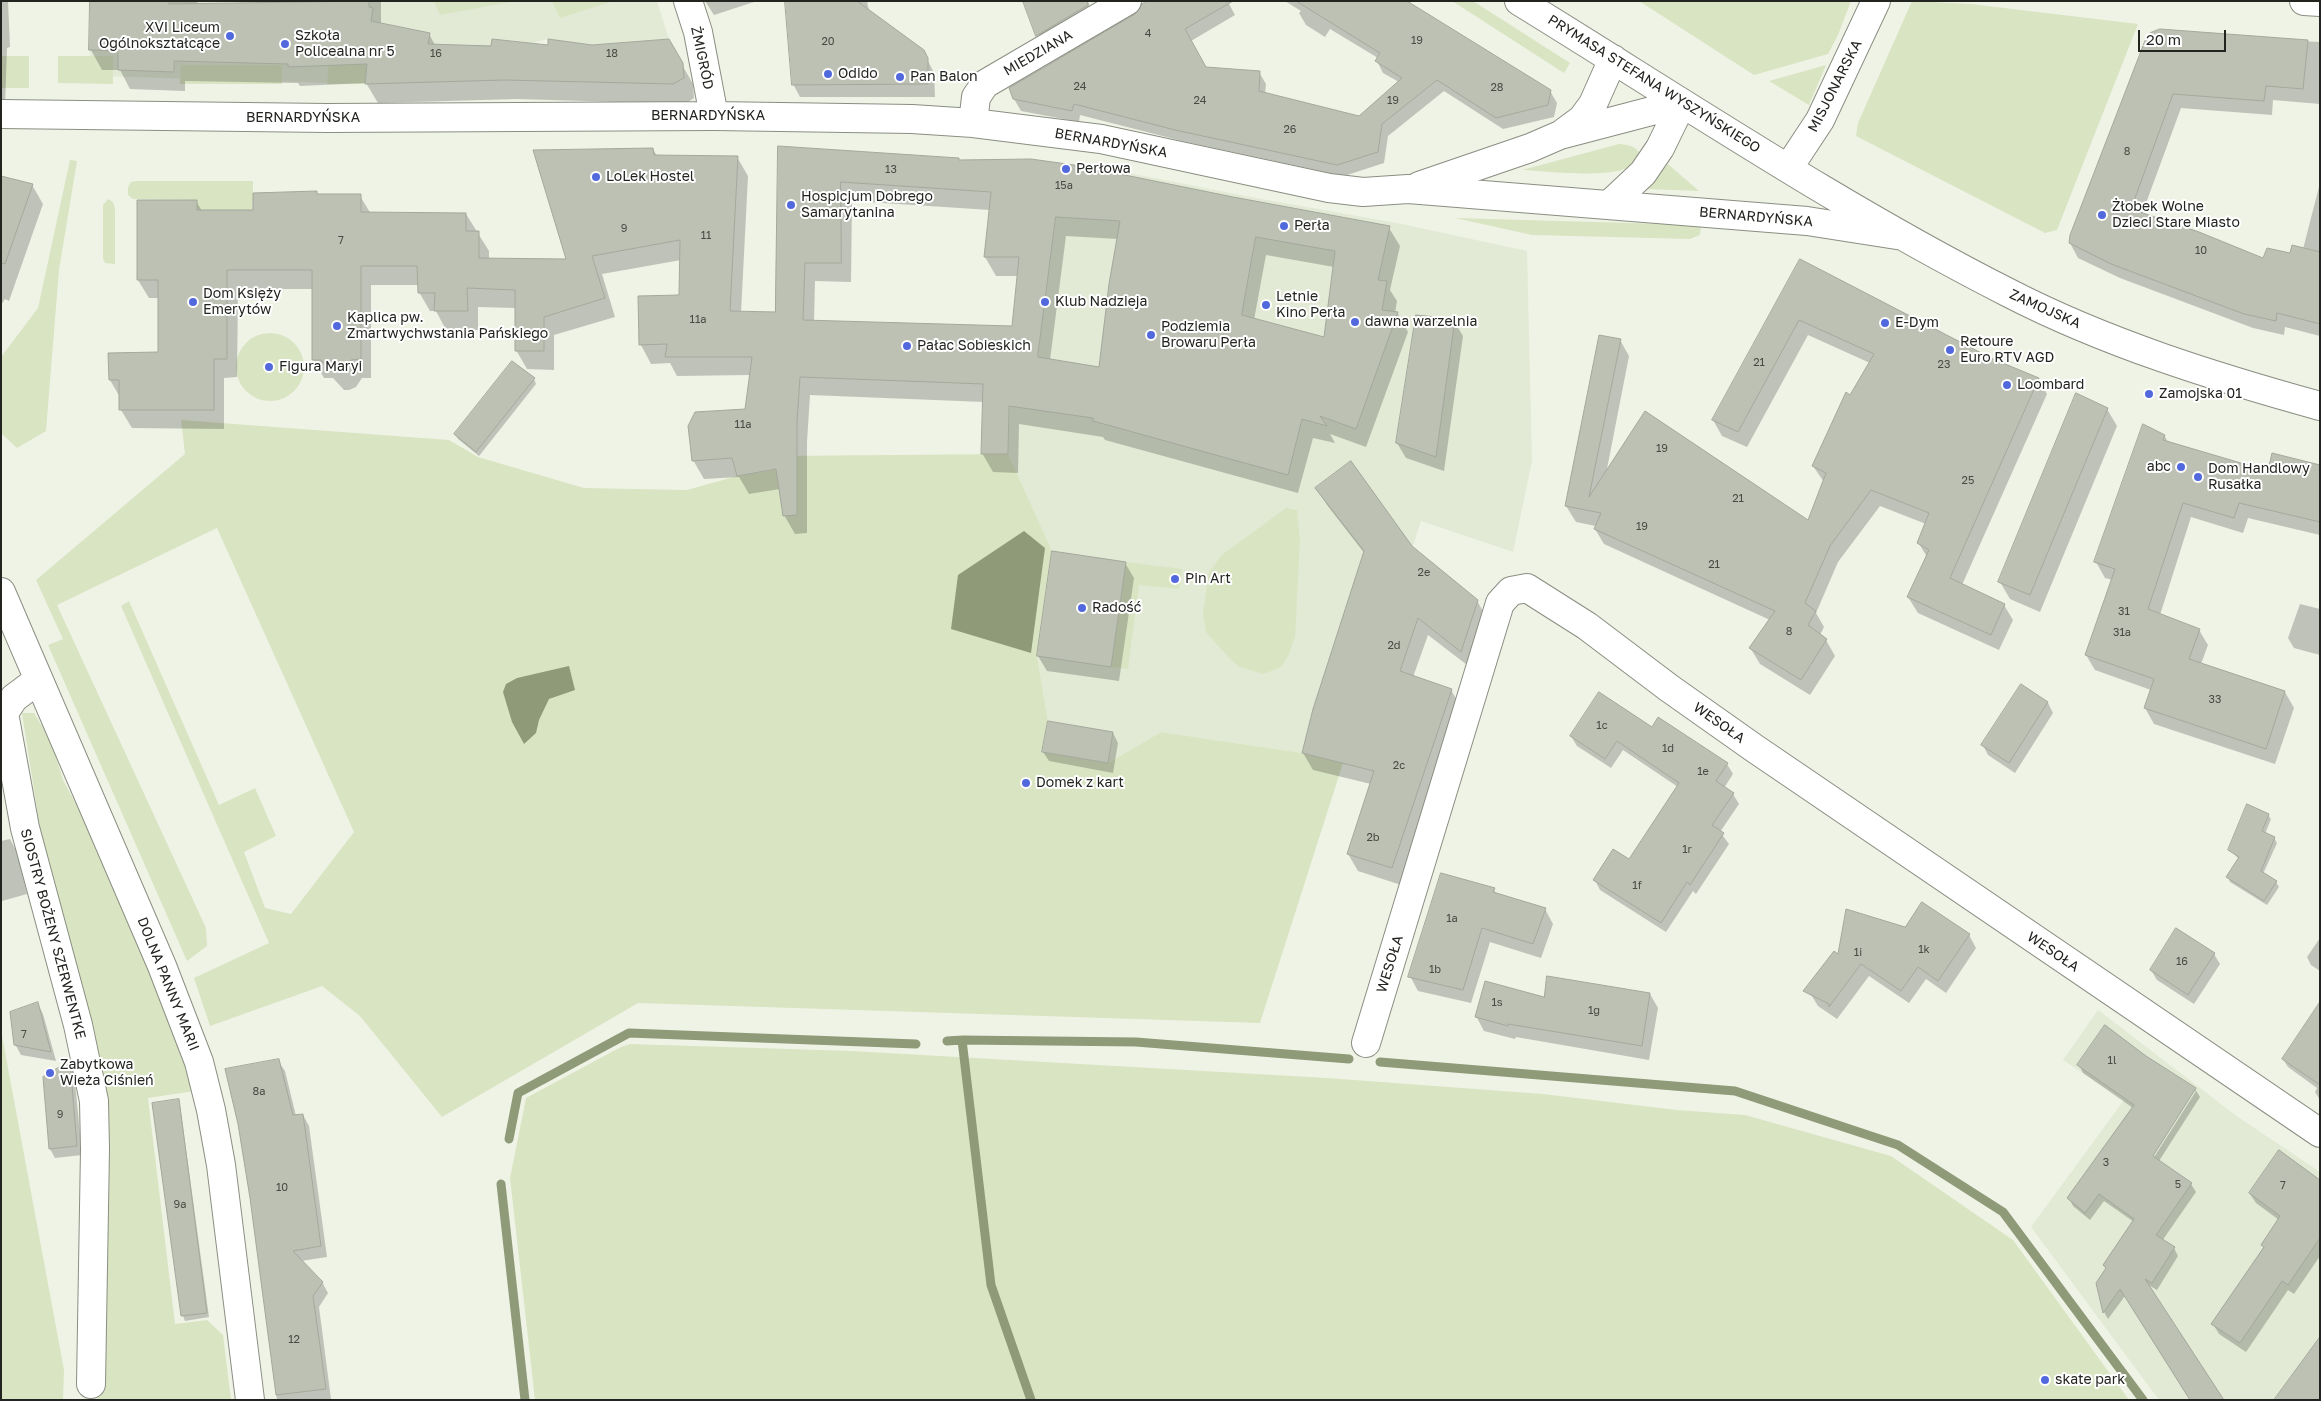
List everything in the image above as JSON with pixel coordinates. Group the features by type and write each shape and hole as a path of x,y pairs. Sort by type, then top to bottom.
{"street":[{"name":"ŻMIGRÓD","path":"688,1 698,32 714,116"},
{"name":"MIEDZIANA","path":"974,123 976,98 985,84 1127,1"},
{"name":"PRYMASA STEFANA WYSZYŃSKIEGO","path":"1519,1 1790,168"},
{"name":"MISJONARSKA","path":"1790,168 1820,120 1876,1"},
{"path":"2304,1 2320,2"},
{"name":"BERNARDYŃSKA","path":"1560,135 1582,119 1593,104 1613,59"},
{"name":"BERNARDYŃSKA","path":"1408,190 1530,148 1560,135 1682,103"},
{"path":"1608,205 1643,172 1660,148 1682,103"},
{"name":"BERNARDYŃSKA","path":"1,114 308,118 714,116 912,119 974,123 1101,139 1329,188 1363,192 1408,190 1807,221 1903,236"},
{"name":"ZAMOJSKA","path":"1790,168 1903,236 2011,294 2070,321 2186,366 2320,406"},
{"name":"WESOŁA","path":"1366,1044 1500,603 1511,591 1527,588 1587,626 1669,688 1754,748 2320,1133"},
{"name":"DOLNA PANNY MARII","path":"1,592 162,966 199,1062 212,1110 221,1165 250,1400"},
{"name":"SIOSTRY BOŻENY SZERWENTKE","path":"38,680 14,698 4,713 24,828 78,1025 94,1101 95,1149 91,1384"}],"shaded area":[{"path":"90,1 657,1 669,39 592,45 548,39 532,43 493,39 491,46 428,44 429,33 371,21 365,84 96,76 89,50"},
{"path":"434,1 515,1 440,15"},
{"path":"552,1 613,1 560,18"},
{"path":"1452,1 1473,1 1570,63 1564,73"},
{"path":"1639,1 1851,1 1838,35 1828,54 1754,75"},
{"path":"1912,1 1971,4 2138,24 2057,230 2045,233 1856,136 1858,123"},
{"path":"1,56 29,56 29,88 1,88"},
{"path":"58,56 113,56 113,84 58,83"},
{"path":"329,61 367,62 365,84 327,84"},
{"path":"181,65 282,65 282,84 180,84"},
{"path":"1826,65 1809,105 1769,81"},
{"path":"1619,144 1633,147 1639,153 1634,163 1625,169 1597,173 1522,170"},
{"path":"1031,159 1129,173 1402,224 1527,251 1532,461 1513,552 1421,521 1343,763 1302,753 1161,732 1108,763 1113,732 1048,721 1037,656 1052,551 1008,455 1012,326"},
{"path":"70,160 77,161 59,270 46,431 17,448 1,433 1,357 38,308"},
{"path":"1668,164 1699,191 1645,189"},
{"path":"253,181 253,210 197,210 196,200 133,199 128,195 128,187 131,182"},
{"path":"108,199 113,202 115,209 115,264 105,263 103,259 103,205"},
{"path":"1455,218 1701,225 1700,235 1690,239 1532,235"},
{"path":"270,333 283,336 294,343 301,354 304,367 301,380 294,391 283,398 270,401 257,398 246,391 239,380 236,367 239,354 246,343 257,336"},
{"path":"181,420 449,440 478,457 584,488 687,490 737,476 773,470 773,456 1008,454 1052,551 1037,656 1048,721 1042,752 1108,763 1161,732 1302,753 1343,763 1260,1023 638,1003 442,1117 360,1016 322,986 210,1026 194,978 269,943 121,606 129,601 219,805 255,788 276,836 244,852 265,908 291,914 354,832 217,528 57,605 206,928 207,946 187,961 48,645 63,639 36,580 185,454"},
{"path":"1286,508 1297,510 1300,541 1295,637 1289,654 1281,667 1263,674 1240,667 1232,661 1206,632 1203,613 1209,572 1222,555"},
{"path":"1024,531 1045,548 1031,653 951,629 958,575"},
{"path":"1126,562 1182,569 1179,589 1139,585 1128,669 1111,667"},
{"path":"569,666 575,690 549,699 539,720 536,733 524,744 512,722 503,692 506,684 517,678"},
{"path":"22,713 34,713 51,741 63,780 94,837 184,1048 195,1091 148,1098 175,1324 207,1320 223,1335 231,1400 97,1400 104,1148 40,828"},
{"path":"2098,1010 2238,1117 2320,1172 2320,1400 2159,1400 2031,1227 2124,1100 2063,1060"},
{"path":"1,1030 64,1370 63,1400 1,1400"},
{"path":"630,1044 852,1051 1327,1078 1543,1094 1677,1110 1745,1115 1891,1156 2013,1240 2129,1400 535,1400 510,1178 526,1098"}],"building":[{"path":"90,1 169,1 169,4 369,1 369,7 373,8 371,21 430,33 428,44 491,46 492,39 548,45 548,39 592,45 669,39 683,63 684,78 673,84 505,80 365,84 367,64 288,67 288,64 174,61 174,72 118,70 118,51 89,50"},
{"path":"785,1 857,1 924,50 928,58 928,84 792,85"},
{"path":"1023,1 1087,1 1088,5 1036,36"},
{"path":"1147,1 1233,1 1185,29 1206,67 1260,71 1259,91 1359,116 1402,78 1375,61 1380,53 1296,1 1407,1 1551,90 1548,105 1496,118 1437,80 1382,124 1378,152 1337,165 1175,130 1074,104 1072,111 1013,99 1009,88 1135,14 1142,4"},
{"path":"2160,29 2308,40 2303,89 2266,86 2264,101 2173,94 2131,209 2199,232 2263,258 2267,248 2290,253 2292,245 2320,252 2320,324 2277,313 2276,321 2244,314 2111,264 2069,243 2070,235 2146,38 2150,33"},
{"path":"778,146 959,158 959,160 1031,159 1110,170 1110,172 1233,197 1390,226 1378,280 1387,281 1382,310 1398,312 1356,429 1320,416 1327,426 1302,419 1288,475 1093,421 1093,418 1009,406 1008,454 981,454 983,384 800,377 797,423 797,515 783,516 776,469 737,476 732,458 692,461 688,426 695,412 745,409 752,357 665,357 667,344 639,345 638,296 679,295 680,240 592,256 605,298 544,317 544,351 515,351 515,290 467,288 468,311 434,311 435,293 418,293 417,266 361,266 361,359 351,360 346,368 338,372 332,371 321,360 312,360 312,270 227,270 227,359 214,359 214,410 119,410 119,380 109,380 108,353 158,352 158,280 137,280 137,200 197,200 197,210 253,210 253,193 317,191 317,194 361,194 361,212 466,213 466,231 479,231 479,258 566,259 533,150 653,148 654,155 738,156 730,311 775,312","holes":["841,182 991,192 984,257 1019,257 1012,326 803,320 805,263 841,263","1056,217 1120,221 1109,284 1099,367 1038,357","1256,237 1335,251 1324,337 1242,315"]},
{"path":"1,176 33,184 5,264 1,263"},
{"path":"1800,259 1993,359 2039,378 1950,578 2005,604 1991,635 1907,597 1929,550 1917,543 1929,513 1871,490 1830,546 1805,603 1816,611 1808,625 1827,639 1801,680 1749,648 1775,611 1594,529 1601,513 1565,506 1599,335 1621,339 1589,497 1645,411 1808,520 1826,473 1812,466 1846,392 1850,395 1874,354 1799,320 1738,432 1712,420"},
{"path":"1416,315 1455,319 1436,457 1396,443"},
{"path":"512,361 535,378 476,452 454,434"},
{"path":"2076,393 2108,408 2030,595 1998,582"},
{"path":"2143,424 2165,435 2163,440 2268,471 2272,453 2320,465 2320,522 2239,503 2234,518 2183,503 2148,609 2200,629 2189,659 2285,691 2266,749 2144,708 2154,679 2085,655 2115,569 2094,562"},
{"path":"1351,461 1412,546 1478,600 1461,652 1418,618 1400,671 1452,689 1392,868 1347,854 1374,771 1302,753 1313,709 1364,551 1315,488"},
{"path":"1052,551 1126,562 1111,667 1037,656"},
{"path":"2021,684 2048,702 2009,763 1981,745"},
{"path":"1599,692 1652,727 1658,717 1728,763 1716,781 1734,793 1712,825 1724,833 1690,885 1687,882 1661,923 1593,880 1613,849 1629,859 1679,783 1617,741 1605,759 1570,736"},
{"path":"1048,721 1113,732 1108,763 1042,752"},
{"path":"2247,804 2269,814 2262,831 2275,837 2261,871 2277,881 2264,901 2226,877 2239,857 2228,850"},
{"path":"1441,873 1495,888 1493,892 1546,908 1533,944 1482,928 1463,990 1408,977"},
{"path":"1922,902 1970,934 1938,981 1918,967 1901,991 1861,964 1829,1007 1829,1004 1803,991 1834,951 1838,954 1846,909 1905,927"},
{"path":"2176,928 2215,953 2188,995 2150,970"},
{"path":"1547,976 1650,993 1642,1046 1508,1024 1508,1026 1475,1017 1485,981 1544,997"},
{"path":"38,1002 51,1052 14,1045 10,1012"},
{"path":"2320,1002 2320,1085 2282,1059"},
{"path":"2105,1025 2146,1056 2196,1088 2153,1156 2192,1183 2156,1235 2175,1247 2152,1283 2145,1279 2224,1400 2190,1400 2120,1289 2103,1313 2096,1283 2106,1268 2103,1265 2134,1219 2099,1194 2085,1213 2067,1198 2134,1105 2077,1065"},
{"path":"279,1059 293,1115 303,1114 321,1246 293,1251 323,1282 313,1296 326,1389 276,1395 250,1198 238,1124 225,1069"},
{"path":"70,1061 77,1146 49,1149 43,1077"},
{"path":"179,1099 207,1313 181,1316 152,1103"},
{"path":"2279,1150 2320,1180 2320,1238 2288,1285 2282,1281 2240,1343 2211,1324 2264,1247 2261,1245 2280,1216 2249,1193"},
{"path":"2320,1337 2320,1400 2274,1400"}],"waterway":[{"path":"509,1139 518,1093 629,1033 916,1044"},
{"path":"962,1040 991,1285 1031,1400"},
{"path":"947,1041 1136,1042 1349,1059"},
{"path":"1380,1062 1735,1091 1898,1145 2003,1212 2143,1400"},
{"path":"501,1184 525,1400"}],"place":[{"name":"XVI Liceum Ogólnokształcące","path":"230,36"},
{"name":"Szkoła Policealna nr 5","path":"285,44"},
{"name":"Odido","path":"828,74"},
{"name":"Pan Balon","path":"900,77"},
{"name":"Perłowa","path":"1066,169"},
{"name":"LoLek Hostel","path":"596,177"},
{"name":"Hospicjum Dobrego Samarytanina","path":"791,205"},
{"name":"Żłobek Wolne Dzieci Stare Miasto","path":"2102,215"},
{"name":"Perła","path":"1284,226"},
{"name":"Dom Księży Emerytów","path":"193,302"},
{"name":"Klub Nadzieja","path":"1045,302"},
{"name":"Letnie Kino Perła","path":"1266,305"},
{"name":"dawna warzelnia","path":"1355,322"},
{"name":"E-Dym","path":"1885,323"},
{"name":"Kaplica pw. Zmartwychwstania Pańskiego","path":"337,326"},
{"name":"Podziemia Browaru Perła","path":"1151,335"},
{"name":"Pałac Sobieskich","path":"907,346"},
{"name":"Retoure Euro RTV AGD","path":"1950,350"},
{"name":"Figura Maryi","path":"269,367"},
{"name":"Loombard","path":"2007,385"},
{"name":"Zamojska 01","path":"2149,394"},
{"name":"abc","path":"2181,467"},
{"name":"Dom Handlowy Rusałka","path":"2198,477"},
{"name":"Pin Art","path":"1175,579"},
{"name":"Radość","path":"1082,608"},
{"name":"Domek z kart","path":"1026,783"},
{"name":"Zabytkowa Wieża Ciśnień","path":"50,1073"},
{"name":"skate park","path":"2045,1380"}]}
